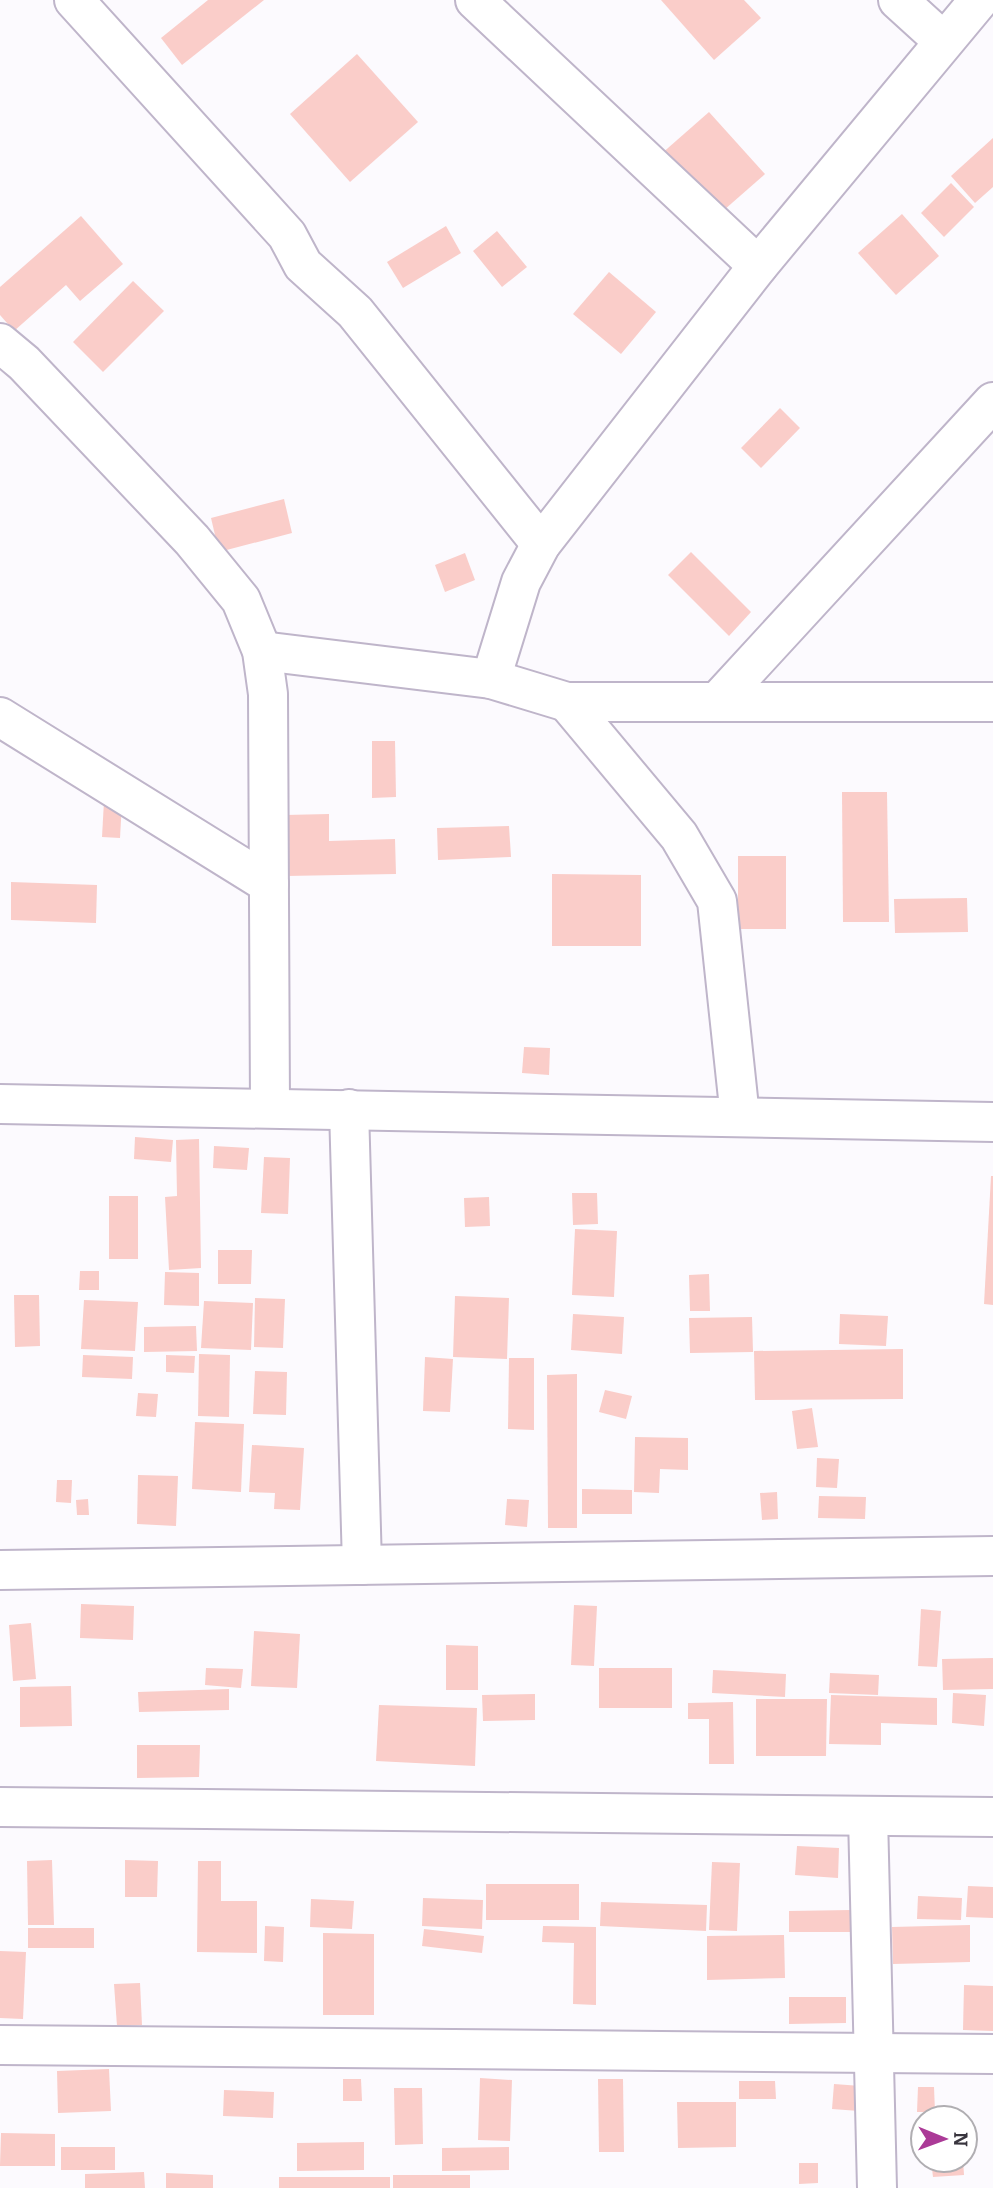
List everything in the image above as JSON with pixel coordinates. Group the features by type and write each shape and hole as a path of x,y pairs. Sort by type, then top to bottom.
{"street":[{"path":"74,0 287,235 303,265 355,312 541,544"},
{"path":"475,0 758,266"},
{"path":"898,0 942,40"},
{"path":"491,679 521,582 541,544 758,266 942,40 979,0"},
{"path":"0,343 24,363 192,540 241,600 262,651 268,694 270,1107"},
{"path":"717,702 993,402"},
{"path":"262,651 491,679 567,702 993,702"},
{"path":"567,702 679,836 717,901 740,1117"},
{"path":"0,717 269,884"},
{"path":"0,1104 993,1122"},
{"path":"349,1109 362,1565"},
{"path":"0,1570 993,1556"},
{"path":"0,1807 993,1817"},
{"path":"869,1816 877,2188"},
{"path":"0,2045 993,2054"}],"building":[{"path":"208,0 264,0 182,65 161,38"},
{"path":"661,0 744,0 761,18 714,60"},
{"path":"357,54 418,122 350,182 290,114"},
{"path":"709,112 765,174 716,217 660,155"},
{"path":"993,138 993,187 975,203 951,176"},
{"path":"951,183 974,207 944,237 921,213"},
{"path":"902,214 939,256 896,295 858,253"},
{"path":"81,216 123,264 80,301 66,285 14,331 0,315 0,287"},
{"path":"446,226 461,253 403,288 387,262"},
{"path":"497,231 527,267 502,287 473,251"},
{"path":"609,272 656,312 621,354 573,314"},
{"path":"133,281 164,311 103,372 73,342"},
{"path":"780,408 800,428 761,468 741,448"},
{"path":"284,499 292,533 219,552 211,518"},
{"path":"691,552 751,612 729,636 668,575"},
{"path":"465,553 475,580 445,592 435,565"},
{"path":"372,741 395,741 396,797 372,798"},
{"path":"842,792 887,792 889,922 843,922"},
{"path":"104,801 122,802 120,838 102,837"},
{"path":"329,814 329,841 395,839 396,874 286,876 285,815"},
{"path":"509,826 511,857 438,860 437,828"},
{"path":"738,856 786,856 786,929 738,929"},
{"path":"552,874 641,875 641,946 552,946"},
{"path":"11,882 97,885 96,923 11,920"},
{"path":"967,898 968,932 895,933 894,899"},
{"path":"524,1047 550,1048 549,1075 522,1073"},
{"path":"135,1137 173,1140 171,1162 134,1159"},
{"path":"199,1139 201,1268 169,1270 165,1197 177,1196 176,1140"},
{"path":"214,1146 249,1148 247,1170 213,1168"},
{"path":"264,1157 290,1158 288,1214 261,1213"},
{"path":"993,1176 993,1305 984,1304"},
{"path":"572,1193 597,1193 598,1224 573,1225"},
{"path":"109,1196 138,1196 138,1259 109,1259"},
{"path":"489,1197 490,1226 465,1227 464,1198"},
{"path":"575,1229 617,1231 614,1297 572,1295"},
{"path":"218,1250 252,1250 251,1284 218,1284"},
{"path":"80,1271 99,1271 99,1290 79,1290"},
{"path":"165,1272 199,1273 199,1306 164,1305"},
{"path":"709,1274 710,1311 690,1311 689,1275"},
{"path":"14,1295 39,1295 40,1346 15,1347"},
{"path":"455,1296 509,1298 507,1359 453,1357"},
{"path":"255,1298 285,1299 283,1348 254,1347"},
{"path":"84,1300 138,1302 135,1351 81,1349"},
{"path":"204,1301 253,1303 251,1350 201,1348"},
{"path":"573,1314 624,1317 622,1354 571,1350"},
{"path":"840,1314 888,1316 886,1346 839,1344"},
{"path":"752,1317 753,1352 690,1353 689,1318"},
{"path":"196,1326 197,1351 144,1352 144,1327"},
{"path":"903,1349 903,1399 755,1400 754,1351"},
{"path":"199,1354 230,1355 229,1417 198,1416"},
{"path":"83,1355 133,1357 132,1379 82,1377"},
{"path":"166,1355 195,1356 194,1373 166,1372"},
{"path":"425,1357 453,1359 450,1412 423,1411"},
{"path":"509,1358 534,1358 534,1430 508,1429"},
{"path":"255,1371 287,1372 286,1415 253,1414"},
{"path":"577,1374 577,1528 548,1528 547,1375"},
{"path":"605,1390 632,1396 626,1419 599,1412"},
{"path":"138,1393 158,1394 156,1417 136,1416"},
{"path":"812,1408 818,1447 797,1449 792,1411"},
{"path":"195,1422 244,1424 241,1492 192,1489"},
{"path":"635,1437 688,1438 688,1470 660,1469 659,1493 634,1492"},
{"path":"252,1445 304,1448 300,1510 274,1509 275,1493 249,1492"},
{"path":"817,1458 839,1459 837,1488 816,1487"},
{"path":"138,1475 178,1476 176,1526 137,1524"},
{"path":"57,1480 72,1480 71,1503 56,1502"},
{"path":"582,1489 632,1490 632,1514 582,1514"},
{"path":"777,1492 778,1519 762,1520 760,1493"},
{"path":"819,1496 866,1497 865,1519 818,1518"},
{"path":"88,1499 89,1515 77,1515 76,1500"},
{"path":"507,1499 529,1500 527,1527 505,1525"},
{"path":"81,1604 134,1606 133,1640 80,1638"},
{"path":"574,1605 597,1606 594,1666 571,1665"},
{"path":"921,1609 941,1611 937,1667 918,1666"},
{"path":"31,1623 36,1679 13,1681 9,1625"},
{"path":"254,1631 300,1634 297,1688 251,1686"},
{"path":"446,1645 478,1646 478,1690 446,1690"},
{"path":"993,1658 993,1689 943,1690 942,1659"},
{"path":"206,1668 243,1669 241,1688 205,1685"},
{"path":"599,1668 672,1668 672,1708 599,1708"},
{"path":"713,1670 786,1674 785,1697 712,1693"},
{"path":"830,1673 879,1675 878,1695 829,1693"},
{"path":"71,1686 72,1726 20,1727 20,1687"},
{"path":"229,1689 229,1710 139,1712 138,1692"},
{"path":"953,1693 986,1695 984,1726 952,1723"},
{"path":"535,1694 535,1720 483,1721 482,1695"},
{"path":"831,1695 937,1698 937,1725 881,1723 881,1745 829,1744"},
{"path":"756,1699 827,1699 826,1756 756,1756"},
{"path":"733,1702 734,1764 709,1764 709,1719 688,1719 688,1703"},
{"path":"379,1705 477,1708 475,1766 376,1761"},
{"path":"137,1745 200,1745 199,1777 137,1778"},
{"path":"797,1846 839,1848 838,1878 795,1875"},
{"path":"52,1860 54,1925 28,1925 27,1861"},
{"path":"125,1860 158,1861 157,1897 125,1897"},
{"path":"198,1861 221,1861 221,1901 257,1901 257,1953 197,1952"},
{"path":"712,1862 740,1863 737,1931 709,1930"},
{"path":"486,1884 579,1884 579,1920 486,1920"},
{"path":"968,1886 993,1887 993,1918 966,1917"},
{"path":"918,1896 962,1898 961,1920 917,1919"},
{"path":"423,1898 483,1900 482,1929 422,1926"},
{"path":"311,1899 354,1901 352,1929 310,1927"},
{"path":"601,1902 707,1905 706,1931 600,1926"},
{"path":"851,1910 851,1932 789,1932 789,1911"},
{"path":"970,1925 970,1962 893,1964 892,1927"},
{"path":"265,1926 284,1927 283,1962 264,1961"},
{"path":"543,1926 596,1927 596,2005 573,2004 574,1943 542,1942"},
{"path":"28,1928 94,1928 94,1948 28,1948"},
{"path":"424,1929 484,1936 482,1953 422,1946"},
{"path":"323,1933 374,1934 374,2015 323,2015"},
{"path":"784,1935 785,1978 707,1980 707,1936"},
{"path":"0,1951 26,1952 23,2019 0,2018"},
{"path":"140,1983 142,2025 117,2026 114,1984"},
{"path":"964,1985 993,1986 993,2031 963,2030"},
{"path":"789,1997 846,1997 846,2023 789,2024"},
{"path":"109,2069 111,2111 58,2113 57,2071"},
{"path":"480,2078 512,2080 510,2141 478,2140"},
{"path":"343,2079 361,2079 362,2101 343,2101"},
{"path":"598,2079 623,2079 624,2152 599,2152"},
{"path":"739,2081 775,2081 776,2099 739,2099"},
{"path":"834,2084 861,2086 859,2111 832,2109"},
{"path":"918,2087 934,2087 935,2104 917,2104"},
{"path":"394,2088 422,2088 423,2144 395,2145"},
{"path":"224,2090 274,2092 273,2118 223,2116"},
{"path":"677,2102 736,2102 736,2147 678,2148"},
{"path":"1,2133 55,2134 55,2166 0,2166"},
{"path":"364,2142 364,2170 297,2171 297,2143"},
{"path":"61,2147 115,2147 115,2170 61,2170"},
{"path":"509,2147 509,2170 442,2171 442,2148"},
{"path":"799,2163 818,2163 818,2183 799,2184"},
{"path":"144,2172 145,2188 85,2188 85,2174"},
{"path":"166,2173 213,2175 213,2188 166,2188"},
{"path":"933,2174 964,2174 964,2175 933,2177"},
{"path":"393,2175 470,2175 470,2188 393,2188"},
{"path":"279,2177 390,2177 390,2188 279,2188"}]}
